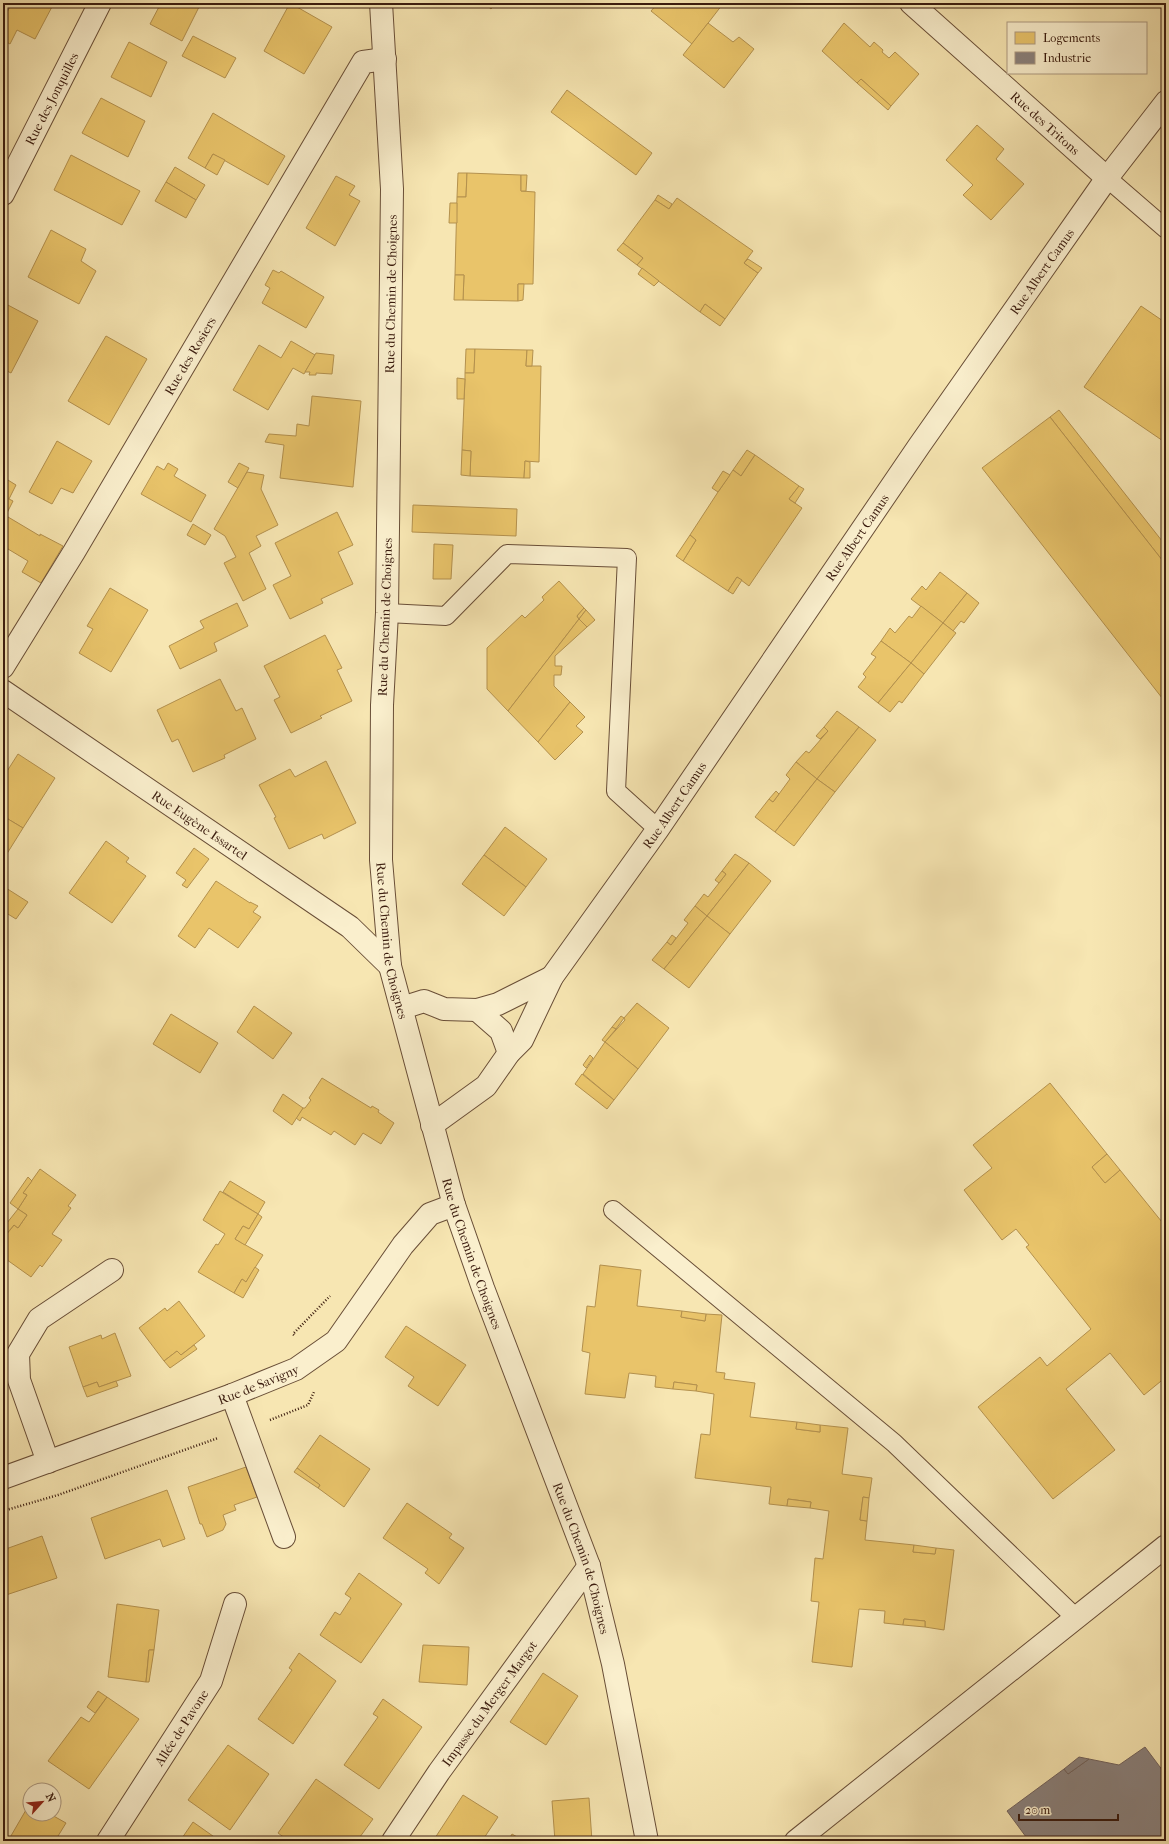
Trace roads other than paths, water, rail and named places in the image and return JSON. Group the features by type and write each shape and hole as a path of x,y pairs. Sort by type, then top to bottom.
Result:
{"street":[{"name":"Rue des Jonquilles","path":"3,194 100,3"},
{"name":"Rue du Chemin de Choignes","path":"382,3 392,189 387,614 382,705 381,860 390,966 454,1205 486,1295 589,1566 613,1664 647,1841"},
{"name":"Rue des Tritons","path":"911,3 1107,178"},
{"name":"Rue des Rosiers","path":"3,667 74,552 363,62 385,59"},
{"name":"Rue Albert Camus","path":"432,1124 486,1086 509,1053 522,1040 552,977 658,829 919,446 1107,178 1166,102"},
{"name":"Rue Eugène Issartel","path":"3,691 350,927 390,966"},
{"path":"402,1008 424,1001 444,1009 477,1010 498,1004 552,977"},
{"path":"477,1010 501,1031 509,1053"},
{"name":"Rue de Savigny","path":"3,1478 232,1395 296,1369 336,1341 403,1245 430,1214 454,1205"},
{"path":"48,1462 19,1380 18,1354 39,1319 112,1270"},
{"path":"232,1395 246,1429 284,1537"},
{"path":"796,1841 1075,1617 1166,1546"},
{"name":"Impasse du Merger Margot","path":"392,1841 439,1772 589,1566"},
{"name":"Allée de Pavone","path":"108,1841 211,1681 235,1604"}],"lane":[{"path":"1107,178 1166,229"},
{"path":"387,614 446,616 507,554 626,558 616,791 658,829"},
{"path":"613,1210 894,1443 1075,1617"}]}
